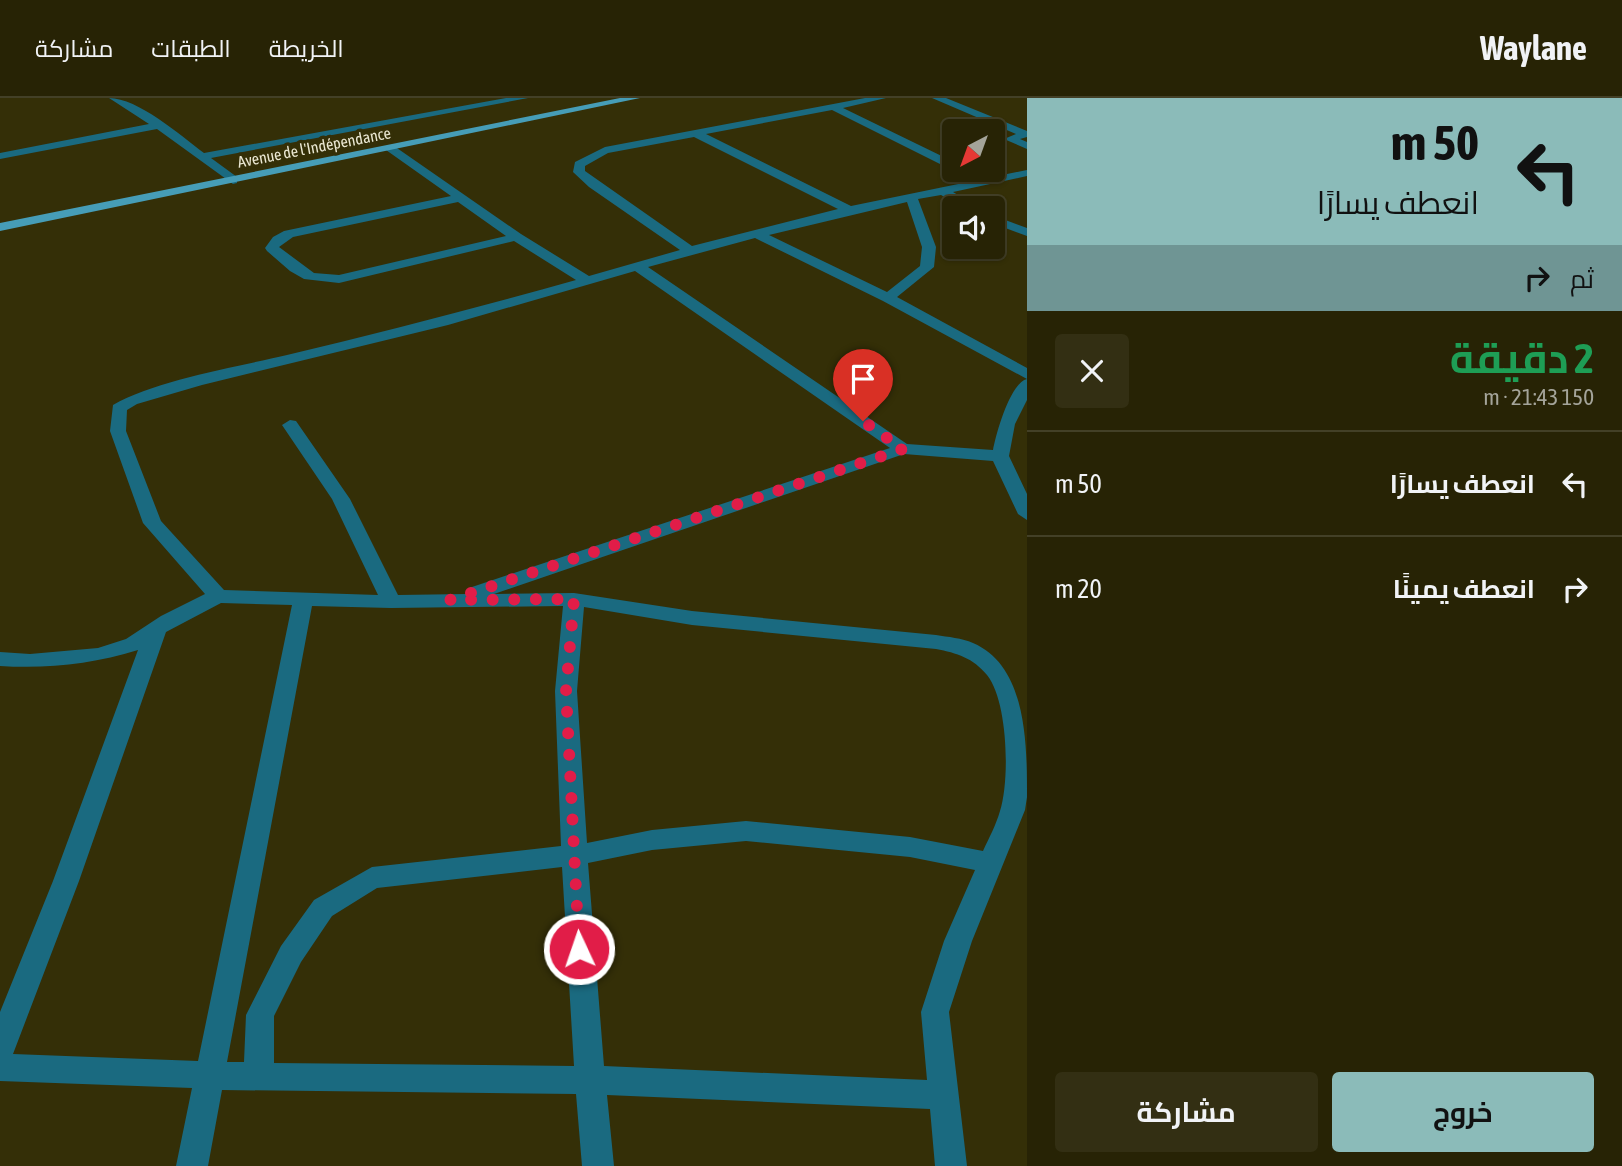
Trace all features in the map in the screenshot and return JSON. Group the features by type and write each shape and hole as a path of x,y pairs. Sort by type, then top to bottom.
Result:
{"main road":[{"name":"Avenue de l'Indépendance","path":"0,227 635,98"}],"street":[{"path":"114,98 204,156 233,180"},
{"path":"204,156 523,98"},
{"path":"813,98 942,161"},
{"path":"690,251 593,184 579,172 579,164 605,150 881,98"},
{"path":"937,98 1026,134 1009,139 1027,146"},
{"path":"0,156 159,125"},
{"path":"697,134 849,210"},
{"path":"390,148 516,237 586,280"},
{"path":"1005,178 1027,173"},
{"path":"218,596 152,523 118,431 119,408 131,401 197,381 443,322 690,251 849,210 912,199 983,182"},
{"path":"943,191 952,196"},
{"path":"460,198 289,234 278,240 272,248 303,276 319,281 339,279 516,237"},
{"path":"888,298 927,267 929,247 912,199"},
{"path":"1005,224 1027,232"},
{"path":"757,234 888,298 1027,374"},
{"path":"638,267 903,449"},
{"path":"1027,384 1007,424 1000,456 1027,514"},
{"path":"290,425 341,499 391,602"},
{"path":"450,600 903,449 1000,456"},
{"path":"0,659 30,660 99,654 134,644 218,596 391,602 574,599 692,618 936,642 967,648 999,674 1013,712 1018,773 1013,810 958,941 935,1012 951,1166"},
{"path":"192,1166 303,599"},
{"path":"574,599 566,691 582,996 598,1166"},
{"path":"0,1049 66,881 156,630"},
{"path":"259,1077 260,1015 291,954 323,908 372,878 575,855 652,840 746,831 910,847 992,863"},
{"path":"0,1067 259,1077 591,1080 944,1096"}],"route":[{"path":"579,949 566,691 574,599 450,600 497,587 728,506 903,449 863,421"}]}
